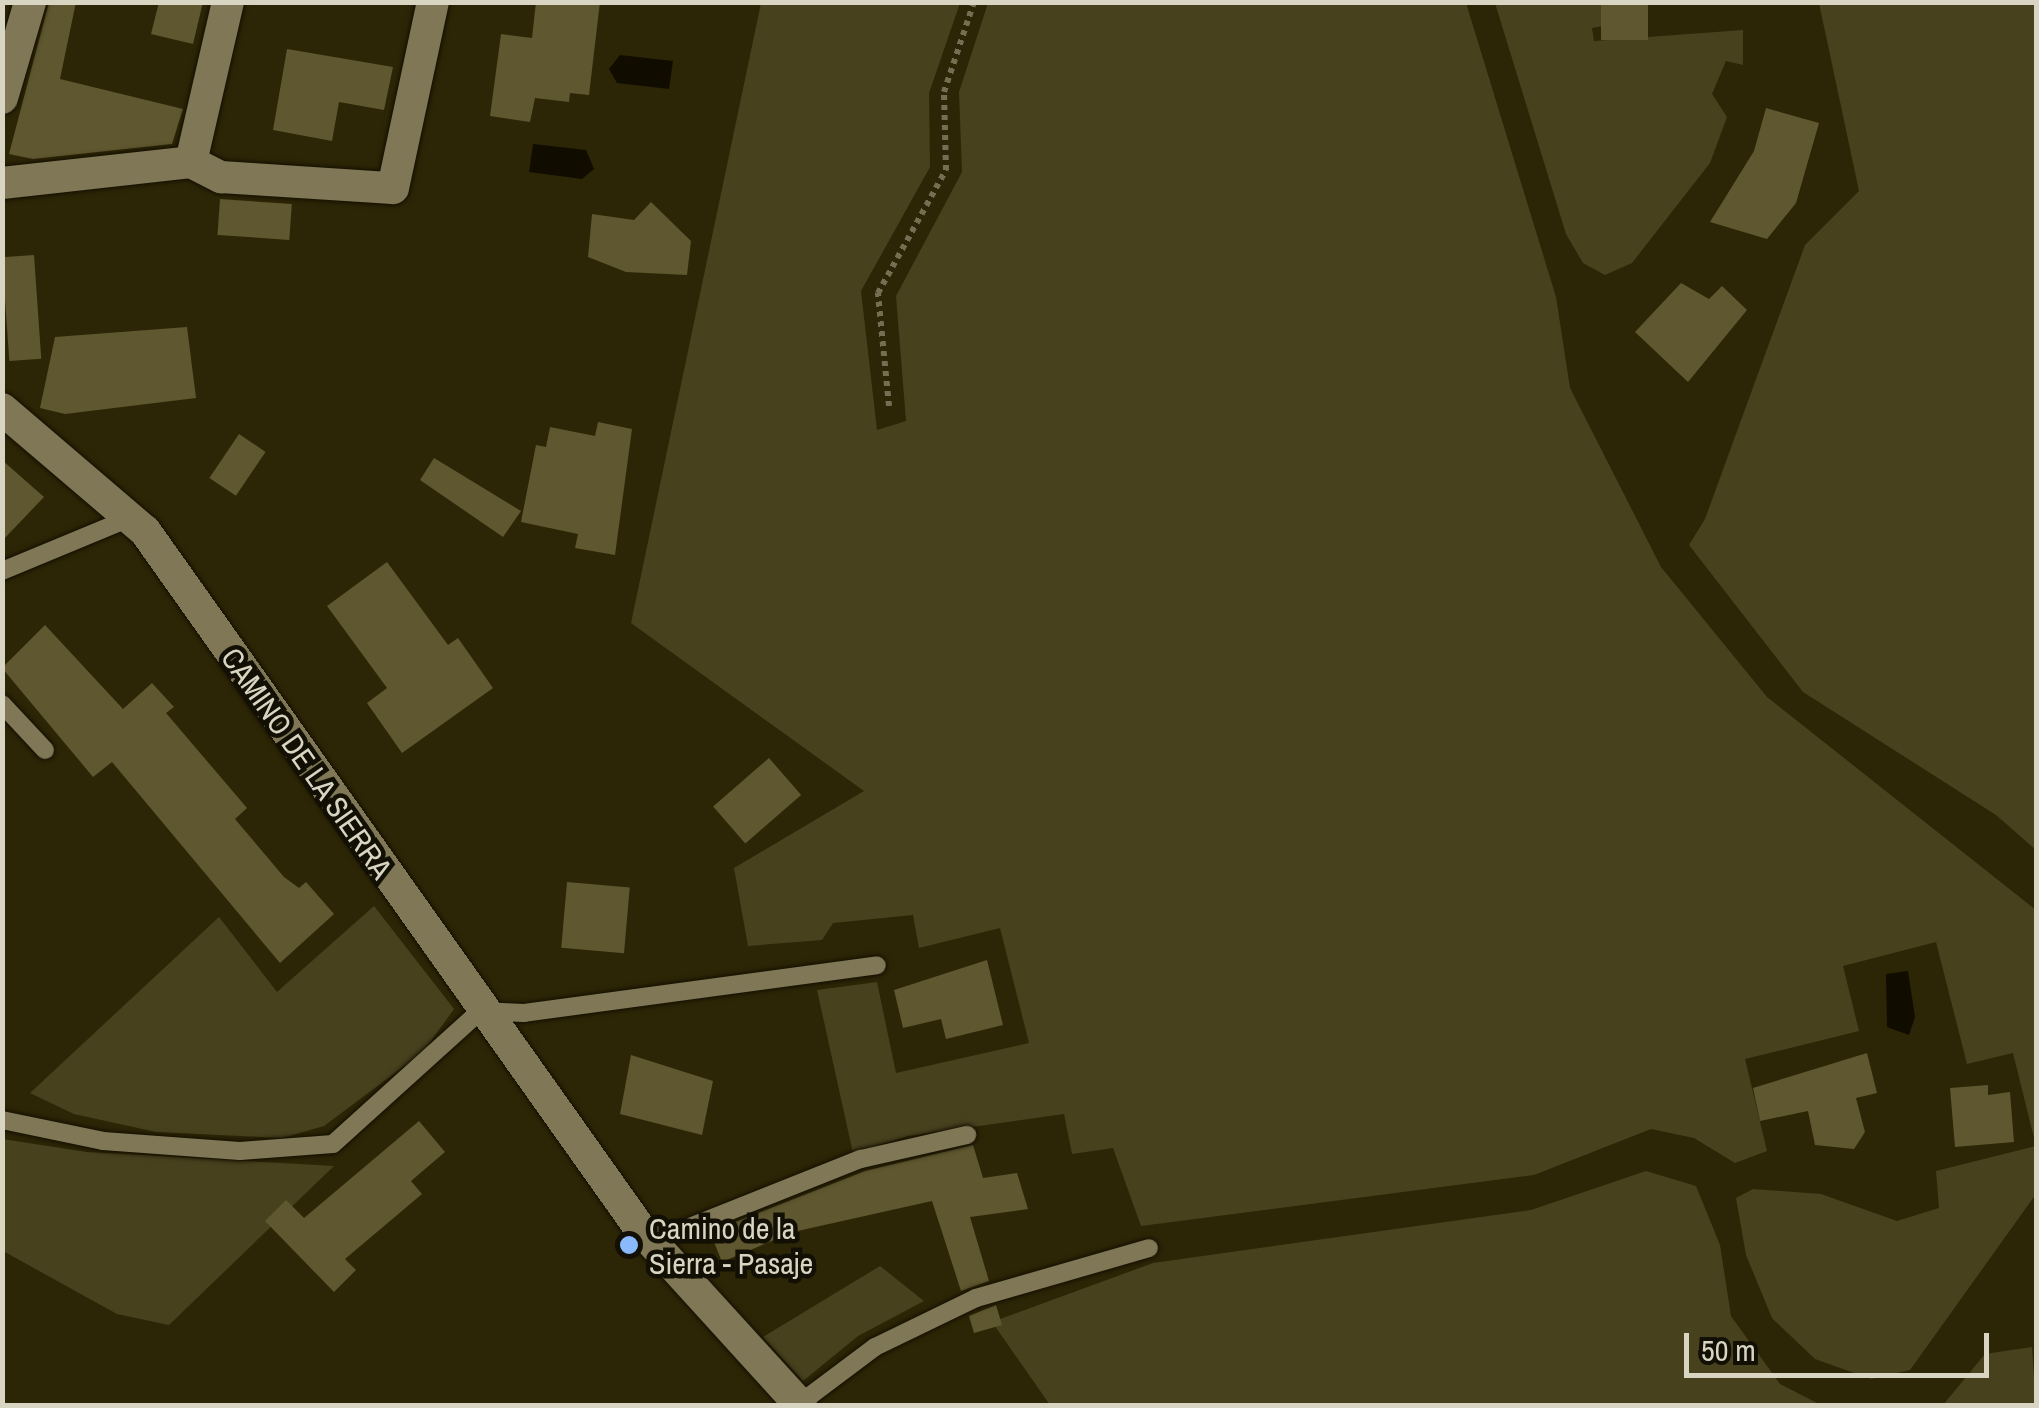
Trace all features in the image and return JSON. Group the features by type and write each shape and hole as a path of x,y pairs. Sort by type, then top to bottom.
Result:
{"street":[{"path":"2,98 30,2"},
{"path":"191,162 228,2"},
{"path":"2,183 191,162 220,176 393,188 433,2"},
{"name":"CAMINO DE LA SIERRA","path":"2,409 130,518 480,1011 652,1242 800,1404"}],"lane":[{"path":"2,571 130,518"},
{"path":"2,704 44,750"},
{"path":"2,1120 103,1141 240,1151 333,1144 480,1011 524,1013 877,965"},
{"path":"652,1242 860,1158 967,1136"},
{"name":"CAMINO DE LA SIERRA","path":"800,1404 875,1347 976,1298 1148,1248"}],"path":[{"path":"889,406 878,294 946,170 944,92 974,2"}],"shaded area":[{"path":"761,3 960,3 929,93 930,167 861,291 877,430 906,421 896,296 962,172 959,92 988,3 1466,3 1556,297 1570,388 1661,567 1767,697 2036,910 2036,1146 2013,1053 1967,1064 1936,942 1843,966 1859,1031 1745,1059 1767,1151 1735,1163 1694,1138 1651,1129 1534,1175 1141,1226 1113,1148 1072,1154 1064,1114 908,1136 853,1153 817,990 877,982 896,1073 1029,1043 1000,928 919,948 913,915 833,923 822,940 748,946 734,868 864,791 631,623"},
{"path":"1495,3 1601,3 1603,26 1592,28 1594,41 1743,30 1743,65 1726,61 1712,94 1727,117 1710,163 1632,263 1605,275 1583,263 1566,234"},
{"path":"1819,3 2036,3 2036,850 1996,815 1803,692 1689,545 1705,519 1805,245 1859,191"},
{"path":"620,55 673,61 669,89 617,83 609,69"},
{"path":"533,144 586,150 594,169 582,179 529,172"},
{"path":"374,906 454,1009 423,1052 324,1126 282,1138 156,1132 74,1114 30,1093 219,917 277,992"},
{"path":"1908,971 1915,1017 1909,1035 1887,1027 1886,974"},
{"path":"2,1139 87,1152 334,1166 169,1325 117,1314 3,1251"},
{"path":"2036,1146 2036,1194 1910,1370 1871,1379 1815,1359 1772,1318 1746,1255 1736,1198 1753,1189 1821,1194 1897,1221 1939,1208 1936,1171"},
{"path":"1646,1171 1696,1186 1720,1245 1731,1316 1780,1384 1821,1405 1050,1405 992,1322 1153,1263 1531,1210"},
{"path":"880,1266 924,1301 858,1336 803,1381 763,1337"},
{"path":"2032,1347 2036,1405 1943,1405 1985,1354"}],"building":[{"path":"49,2 76,2 60,79 183,109 172,144 33,159 9,154"},
{"path":"159,2 203,2 193,44 151,34"},
{"path":"536,2 600,2 589,95 570,93 569,102 535,98 530,122 490,116 501,34 532,38"},
{"path":"1601,2 1648,2 1648,40 1601,40"},
{"path":"287,49 393,67 384,110 339,102 332,141 273,130"},
{"path":"1766,108 1819,123 1796,203 1767,239 1710,222 1754,151"},
{"path":"220,199 292,204 289,240 217,235"},
{"path":"651,202 691,241 687,275 626,272 588,257 592,214 634,220"},
{"path":"34,255 41,359 9,361 2,257"},
{"path":"1681,283 1709,299 1722,286 1747,310 1688,382 1635,332"},
{"path":"187,327 196,398 65,414 40,408 55,337"},
{"path":"598,422 632,429 615,555 575,548 578,534 521,522 536,445 546,447 550,427 595,436"},
{"path":"239,434 266,452 236,496 209,478"},
{"path":"434,458 521,511 503,537 420,480"},
{"path":"2,460 44,497 2,541"},
{"path":"387,562 448,645 458,638 493,688 402,753 367,703 387,688 327,606"},
{"path":"45,625 123,709 152,683 174,707 166,713 247,808 235,819 284,877 299,888 306,882 334,914 280,963 112,762 93,777 2,668"},
{"path":"769,758 801,795 745,844 713,807"},
{"path":"567,882 630,887 624,953 561,948"},
{"path":"987,960 1003,1025 946,1039 941,1019 903,1028 894,990"},
{"path":"1867,1053 1877,1093 1856,1098 1865,1132 1854,1149 1815,1145 1808,1111 1760,1121 1753,1088"},
{"path":"631,1055 713,1081 702,1135 620,1114"},
{"path":"1988,1085 1988,1095 2010,1092 2014,1142 1955,1147 1950,1088"},
{"path":"419,1121 445,1152 411,1181 422,1194 345,1259 356,1270 334,1292 265,1221 286,1200 304,1218"},
{"path":"973,1145 983,1178 1017,1173 1028,1209 970,1217 989,1281 961,1291 932,1201 793,1232 722,1262 710,1232 865,1171"},
{"path":"996,1305 1002,1325 974,1333 969,1316"}],"place":[{"name":"Camino de la Sierra - Pasaje","path":"629,1245"}]}
